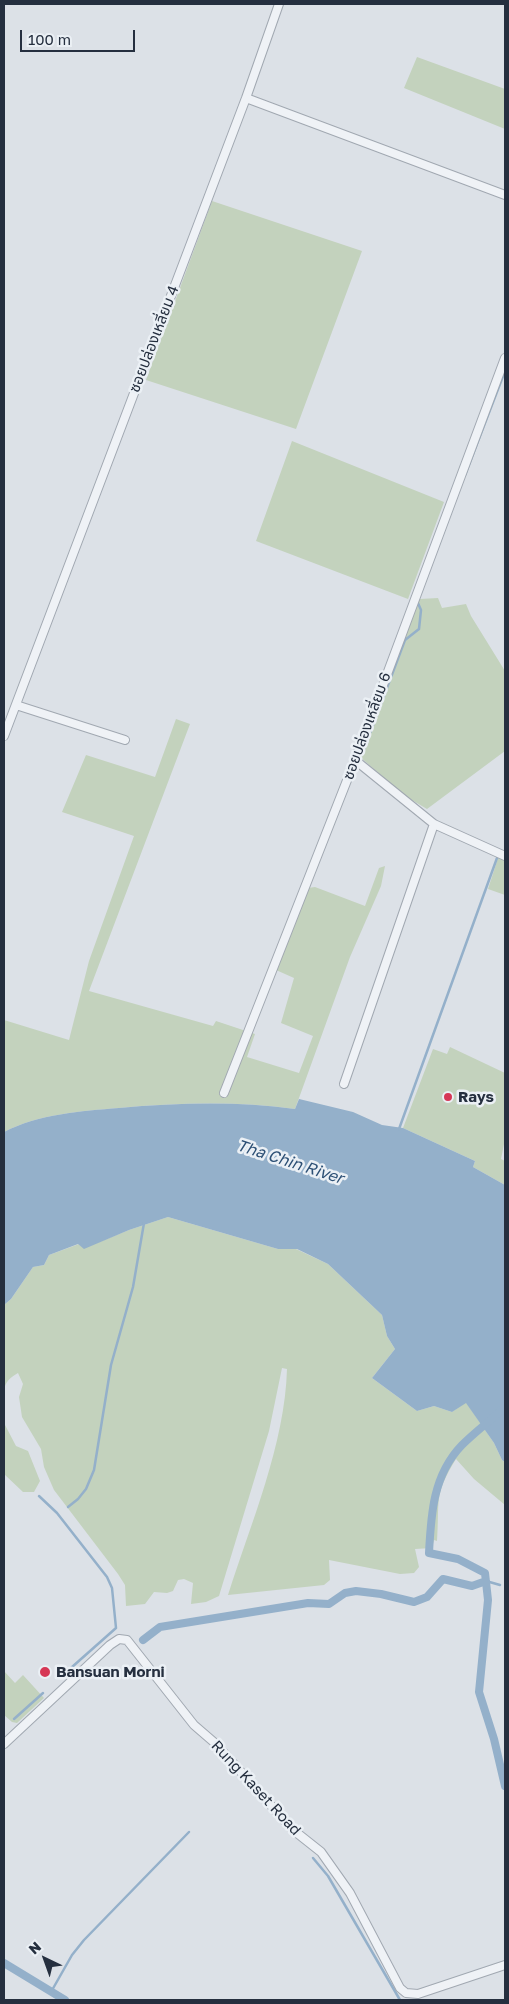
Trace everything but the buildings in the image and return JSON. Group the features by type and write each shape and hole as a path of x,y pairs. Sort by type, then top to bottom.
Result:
{"street":[{"name":"ซอยปล่องเหลี่ยม 4","path":"4,736 246,98 279,4"},
{"path":"246,98 505,195"},
{"name":"ซอยปล่องเหลี่ยม 6","path":"224,1093 355,760 505,358"},
{"path":"16,705 125,740"},
{"path":"355,760 434,824 505,856"},
{"path":"344,1084 434,824"},
{"name":"Rung Kaset Road","path":"4,1744 110,1645 118,1639 126,1640 194,1725 216,1744 292,1829 322,1852 350,1893 400,1988 406,1992 418,1994 505,1965"}],"green space":[{"path":"417,57 505,89 505,129 404,88"},
{"path":"212,201 362,251 296,429 146,380"},
{"path":"292,441 444,502 408,599 256,541"},
{"path":"438,598 442,608 466,604 471,616 505,671 505,751 427,809 405,796 360,757 413,610 420,599"},
{"path":"176,719 190,724 89,991 213,1026 216,1021 255,1034 247,1057 299,1073 313,1036 281,1023 294,978 276,970 308,888 315,887 365,906 379,868 385,866 381,886 350,957 295,1109 273,1106 207,1104 119,1108 46,1117 4,1132 4,1020 69,1040 89,961 134,836 62,812 86,755 155,777"},
{"path":"499,855 505,858 505,895 488,889"},
{"path":"450,1047 505,1073 505,1139 501,1159 505,1161 505,1185 473,1167 475,1161 403,1128 433,1049 447,1054"},
{"path":"168,1217 278,1249 296,1249 328,1264 382,1315 387,1336 395,1349 372,1378 417,1411 434,1406 452,1412 466,1402 505,1462 505,1505 474,1479 456,1459 444,1482 439,1499 437,1541 434,1540 432,1548 415,1549 419,1567 414,1573 400,1574 329,1560 330,1580 324,1585 228,1595 274,1454 285,1397 287,1369 282,1368 269,1431 219,1596 206,1602 191,1604 193,1583 184,1579 178,1580 173,1591 167,1593 154,1592 145,1604 126,1606 125,1585 54,1490 44,1467 41,1449 22,1417 19,1397 23,1384 18,1373 8,1380 4,1392 4,1305 11,1299 33,1267 44,1265 49,1255 79,1244 84,1248"},
{"path":"4,1423 16,1446 28,1451 40,1481 34,1492 23,1492 4,1474"},
{"path":"4,1671 15,1683 23,1675 44,1698 17,1723 12,1722 4,1715"}],"water":[{"name":"Tha Chin River","path":"299,1099 353,1112 382,1125 403,1128 475,1161 473,1167 505,1185 505,1462 466,1403 452,1412 434,1406 417,1411 372,1378 395,1349 387,1336 382,1315 328,1264 297,1249 278,1249 168,1217 129,1230 84,1249 78,1244 49,1255 44,1265 33,1267 11,1299 4,1305 4,1132 46,1117 90,1110 207,1104 273,1106 295,1109"}],"waterway":[{"path":"465,475 505,371"},
{"path":"362,754 405,640 419,629 421,610 417,601"},
{"path":"399,1129 497,858"},
{"path":"68,1507 86,1489 94,1470 111,1365 133,1287 144,1223"},
{"path":"505,1407 462,1445 445,1469 435,1496 429,1553 458,1559 485,1573 488,1600 479,1692 494,1739 505,1786"},
{"path":"39,1496 57,1513 107,1577 112,1588 116,1628 63,1675"},
{"path":"143,1640 160,1627 308,1603 329,1604 345,1593 356,1591 381,1594 414,1602 427,1597 443,1579 472,1586 486,1581"},
{"path":"486,1581 500,1585"},
{"path":"14,1719 43,1693"},
{"path":"51,1992 72,1955 84,1940 189,1832"},
{"path":"313,1858 328,1876 400,2000"},
{"path":"4,1963 65,2000"}],"place":[{"name":"Rays","path":"448,1097"},
{"name":"Bansuan Morni","path":"45,1672"}]}
